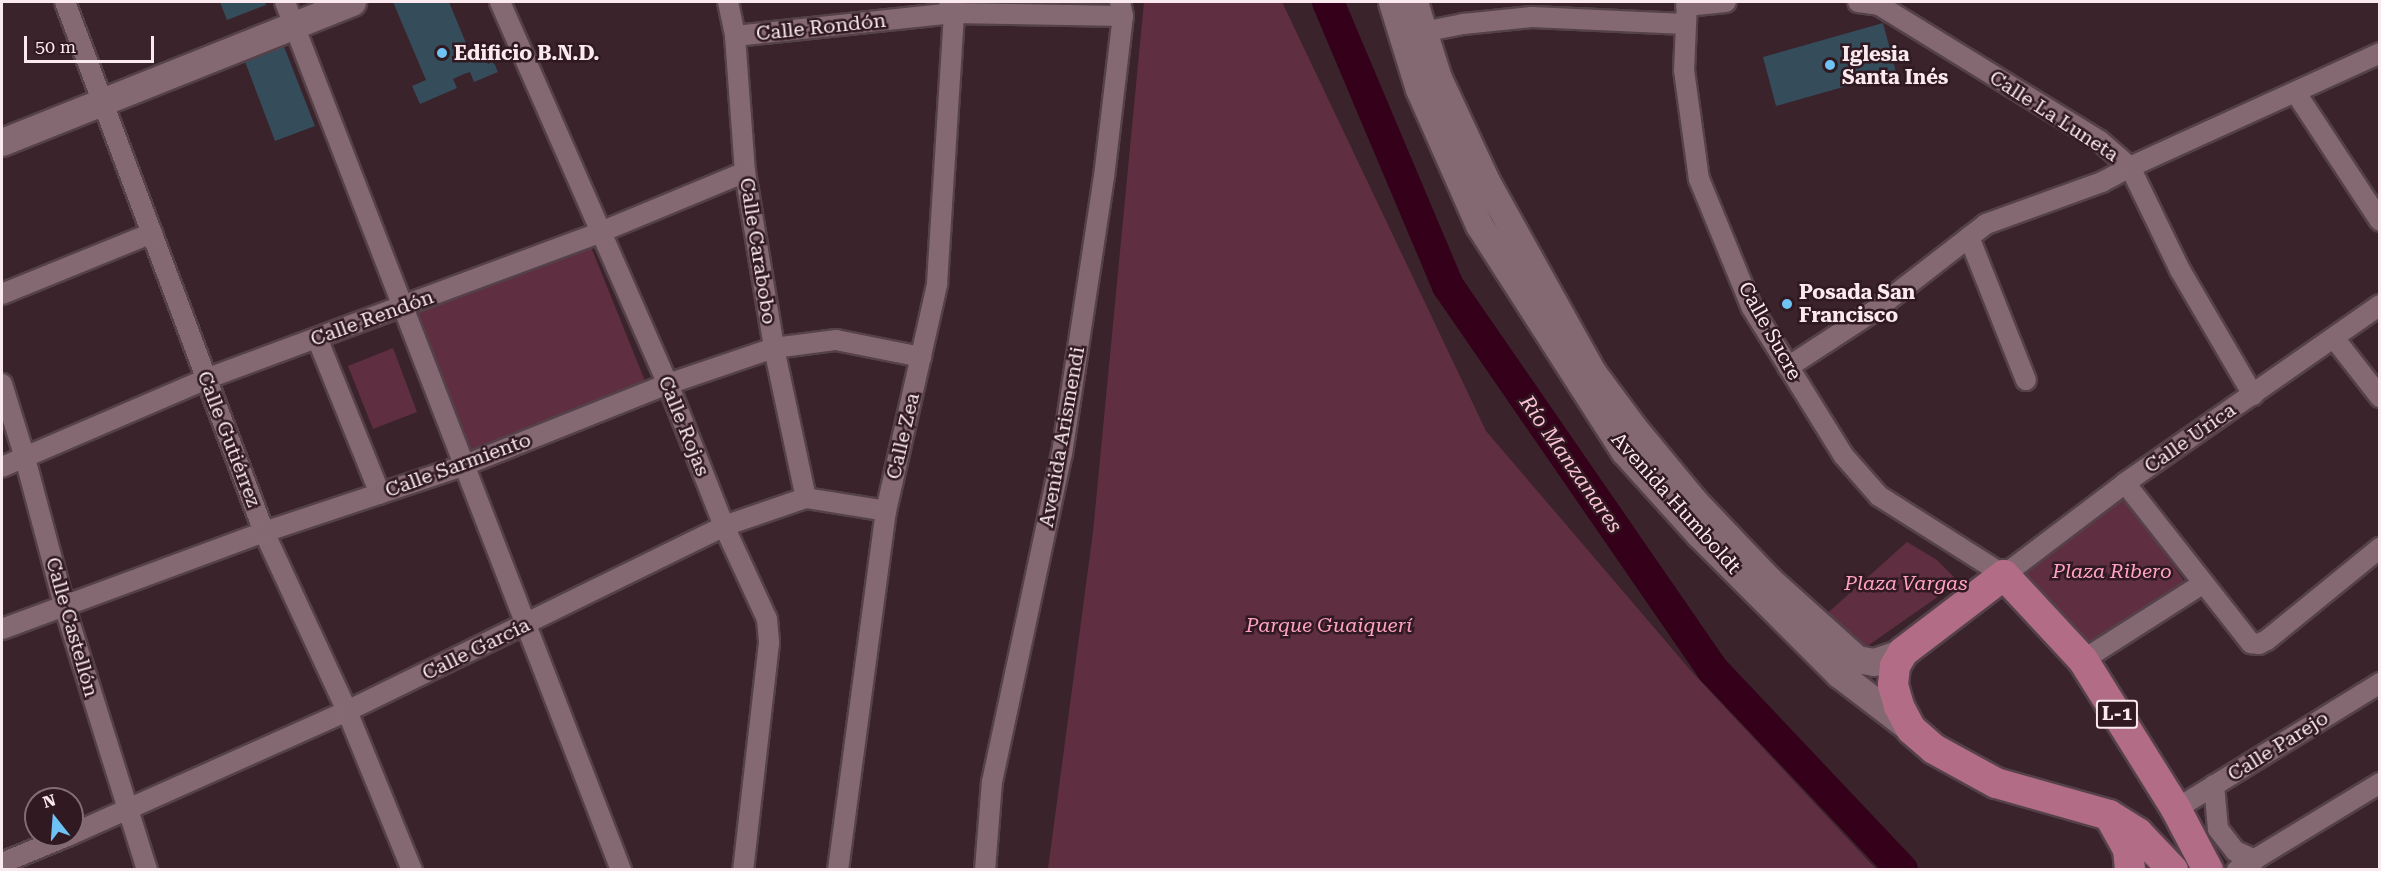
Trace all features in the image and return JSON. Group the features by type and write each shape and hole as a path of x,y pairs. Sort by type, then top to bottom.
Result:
{"main road":[{"path":"2,142 103,102 289,13 352,2"},
{"name":"Avenida Humboldt","path":"1392,2 1419,88 1479,225 1624,451 1700,535 1839,674 1934,748 1996,783 2109,815 2138,833 2173,870"},
{"name":"Avenida Humboldt","path":"1414,2 1438,78 1486,181 1593,373 1633,427 1695,501 1768,579 1857,659 1874,662 1903,652"},
{"path":"1911,729 1899,706 1893,685 1895,666 1903,652 2004,575"},
{"name":"L-1","path":"2004,575 2083,660 2176,809 2208,870"},
{"path":"2109,815 2128,850 2130,870"}],"street":[{"name":"Calle Gutiérrez","path":"65,2 264,532 347,711 412,870"},
{"name":"Calle Rojas","path":"500,2 668,384 724,526 767,620 769,643 743,870"},
{"name":"Calle Carabobo","path":"728,2 735,36 745,172 774,348 806,498"},
{"path":"1423,32 1463,24 1532,17 1686,10 1726,2"},
{"path":"1858,2 1879,3"},
{"name":"Calle La Luneta","path":"1879,3 2100,141 2130,167 2180,270 2253,395"},
{"name":"Calle Rondón","path":"735,36 951,7 1121,9"},
{"name":"Calle Zea","path":"838,870 886,511 937,284 951,7"},
{"name":"Avenida Arismendi","path":"985,870 992,782 1062,454 1104,177 1121,9"},
{"name":"Calle Sucre","path":"1686,10 1683,70 1699,179 1752,308 1843,455 1879,496 2004,575"},
{"path":"289,13 621,870"},
{"path":"1788,367 1874,311 1986,224 2103,182 2130,167 2296,93 2379,53"},
{"path":"2296,93 2379,221"},
{"name":"Calle Rendón","path":"2,467 206,379 601,232 745,172"},
{"path":"2,294 152,233"},
{"path":"1969,237 2026,380"},
{"name":"Calle Urica","path":"2004,575 2125,483 2379,305"},
{"path":"317,338 380,494"},
{"path":"2334,338 2379,397"},
{"name":"Calle Sarmiento","path":"2,629 264,532 465,465 668,384 774,348 836,340 921,357"},
{"name":"Calle Castellón","path":"2,384 25,458 64,605 147,870"},
{"path":"2125,483 2251,643 2259,644 2379,549"},
{"name":"Calle García","path":"84,829 347,711 724,526 806,498 886,511"},
{"path":"2083,660 2204,583"},
{"name":"Calle Parejo","path":"2176,809 2379,683"},
{"path":"2237,870 2379,783"},
{"path":"2214,785 2218,830 2235,851 2255,860"},
{"name":"Calle García","path":"2,863 41,847"}],"green space":[{"name":"Parque Guaiquerí","path":"1144,2 1282,2 1486,431 1692,672 1876,869 1048,869 1093,532"},
{"path":"591,247 645,381 471,450 415,314"},
{"path":"393,348 417,412 373,429 348,366"},
{"name":"Plaza Ribero","path":"2123,495 2187,585 2080,651 2016,582"},
{"name":"Plaza Vargas","path":"1907,542 1937,560 1959,582 1856,654 1822,618"}],"building":[{"path":"220,2 265,2 266,5 227,20"},
{"name":"Edificio B.N.D.","path":"393,2 449,2 473,60 484,55 488,64 492,62 498,72 474,82 470,72 464,74 453,79 457,88 420,104 412,86 426,80"},
{"name":"Iglesia Santa Inés","path":"1883,23 1896,72 1776,106 1763,57"},
{"path":"283,44 315,126 275,141 244,59"}],"waterway":[{"name":"Río Manzanares","path":"1328,2 1448,286 1713,670 1902,870"}],"place":[{"name":"Edificio B.N.D.","path":"442,53"},
{"name":"Iglesia Santa Inés","path":"1830,65"},
{"name":"Posada San Francisco","path":"1787,304"}]}
